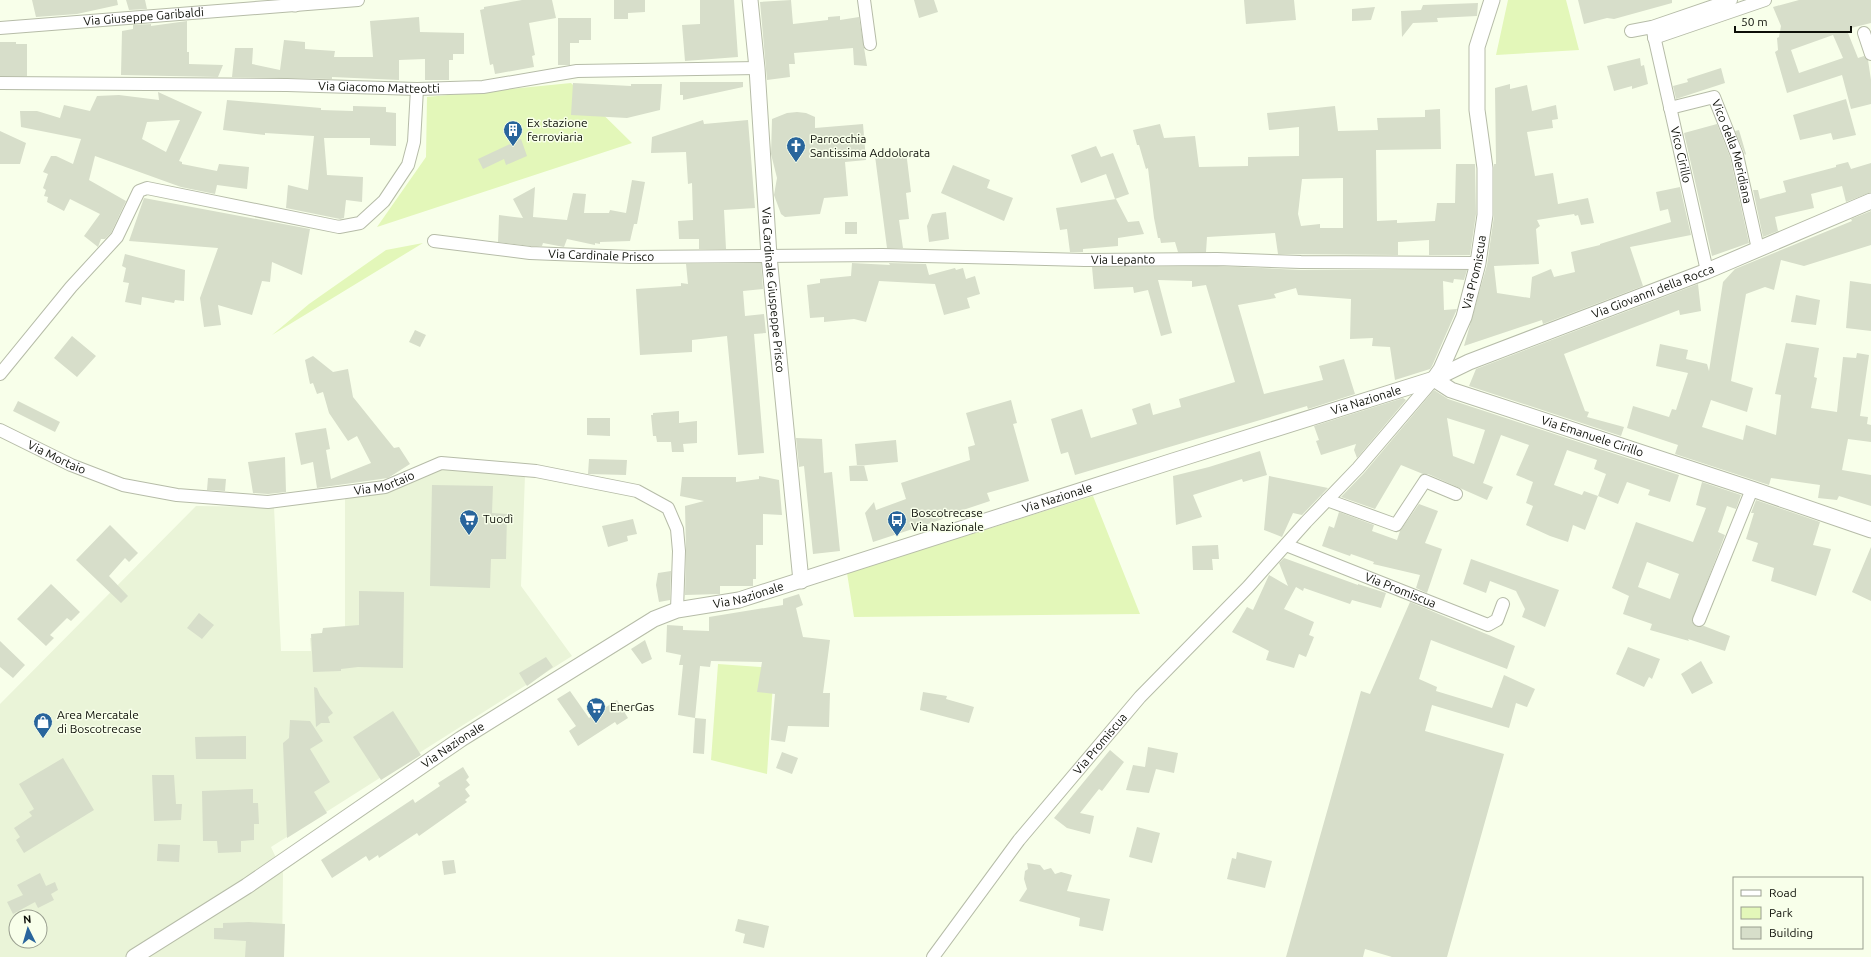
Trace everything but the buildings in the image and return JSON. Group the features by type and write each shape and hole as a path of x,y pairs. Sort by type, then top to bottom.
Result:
{"street":[{"name":"Via Giuseppe Garibaldi","path":"0,28 295,2 358,0"},
{"name":"Via Cardinale Giuspeppe Prisco","path":"750,0 757,68 769,256 801,581"},
{"path":"864,0 870,44"},
{"name":"Via Promiscua","path":"933,957 1019,840 1124,715 1248,587 1363,462 1434,380 1441,369 1464,318 1478,263 1485,215 1485,168 1477,110 1477,47 1492,0"},
{"path":"1653,32 1730,0"},
{"path":"1631,31 1653,32 1765,0"},
{"name":"Vico Cirillo","path":"1653,32 1707,271"},
{"path":"1864,33 1871,54"},
{"name":"Via Giacomo Matteotti","path":"0,83 287,85 417,89 483,87 577,71 757,68"},
{"path":"0,374 72,287 117,237 139,191 146,188 339,227 360,223 384,201 408,165 414,142 417,89"},
{"name":"Vico della Meridiana","path":"1670,108 1714,98 1737,155 1758,249"},
{"name":"Via Giovanni della Rocca","path":"1434,380 1469,362 1707,271 1871,201"},
{"name":"Via Cardinale Prisco","path":"434,241 530,253 631,257 769,256"},
{"name":"Via Lepanto","path":"769,256 882,255 1085,260 1217,259 1301,262 1478,263"},
{"name":"Via Nazionale","path":"134,957 247,886 462,739 654,619 677,610 739,600 1165,463 1434,380"},
{"name":"Via Emanuele Cirillo","path":"1434,380 1451,390 1752,489 1871,530"},
{"name":"Via Mortaio","path":"0,430 71,464 123,485 177,496 268,502 385,487 441,463 536,471 637,491 668,508 678,529 679,551 677,610"},
{"path":"1327,500 1396,525 1425,481 1456,494"},
{"path":"1699,620 1752,489"},
{"name":"Via Promiscua","path":"1286,545 1488,625 1497,620 1503,604"}],"shaded area":[{"path":"442,467 525,475 521,586 572,656 271,847 283,873 282,957 0,957 0,704 196,506 274,507 281,651 311,651 310,638 345,638 345,499 380,494"}],"green space":[{"path":"1508,0 1566,0 1579,50 1496,55"},
{"path":"571,83 632,143 377,227 426,157 427,97"},
{"path":"423,243 272,335 309,304 386,250"},
{"path":"1093,496 1140,614 854,617 847,573"},
{"path":"718,664 774,668 767,774 711,760"}],"place":[{"name":"Ex stazione ferroviaria","path":"513,147"},
{"name":"Parrocchia Santissima Addolorata","path":"796,163"},
{"name":"Tuodì","path":"469,536"},
{"name":"Boscotrecase Via Nazionale","path":"897,537"},
{"name":"EnerGas","path":"596,724"},
{"name":"Area Mercatale di Boscotrecase","path":"43,739"}]}
